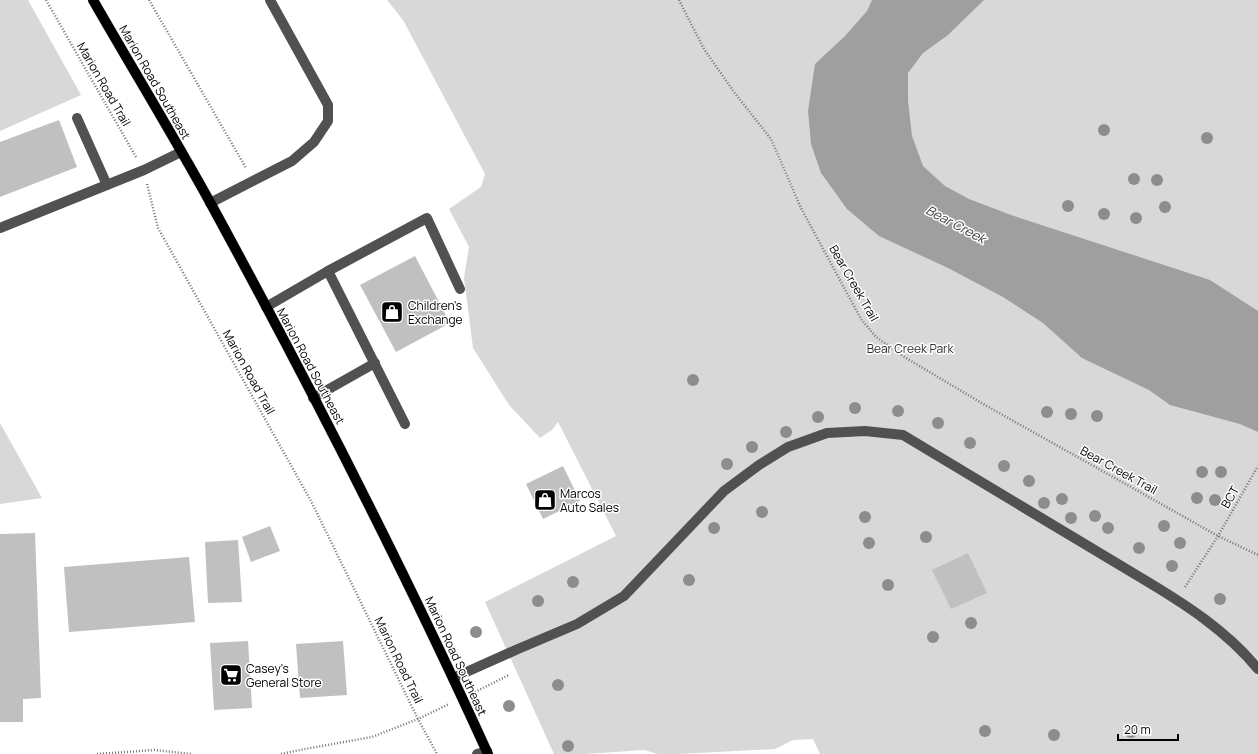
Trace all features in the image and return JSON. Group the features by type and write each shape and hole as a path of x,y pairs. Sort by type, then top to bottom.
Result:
{"main road":[{"name":"Marion Road Southeast","path":"93,0 210,203 356,478 452,678 484,753"}],"street":[{"path":"210,203 292,161 314,142 328,121 328,105 270,0"},
{"path":"77,118 107,185"},
{"path":"0,228 144,170 181,152"},
{"path":"266,308 328,271 427,218 460,289"},
{"path":"328,271 405,424"},
{"path":"313,398 375,363"},
{"path":"452,678 577,624 624,596 724,492 759,465 788,447 827,433 865,431 903,435 1177,600 1219,631 1246,654 1258,668"}],"path":[{"name":"Marion Road Trail","path":"46,0 144,170 158,228 311,501 436,754"},
{"path":"149,0 253,181"},
{"name":"Bear Creek Trail","path":"679,0 704,49 734,92 772,139 801,208 861,319 876,338 906,358 986,405 1218,536 1258,555"},
{"name":"BCT","path":"1177,600 1218,536 1258,466"},
{"path":"281,754 305,748 372,737 418,719"},
{"path":"98,754 154,750 191,754"}],"green space":[{"path":"0,0 28,0 81,95 0,131"},
{"name":"Bear Creek Park","path":"387,0 1258,0 1258,754 820,754 813,739 793,740 775,749 679,754 658,754 644,750 585,754 554,754 485,602 616,536 558,422 552,430 540,438 509,405 473,348 464,278 469,247 449,209 481,187 485,174 403,20"},
{"path":"0,423 42,498 0,504"}],"water":[{"name":"Bear Creek","path":"872,0 984,0 948,35 923,53 908,73 908,101 912,136 923,166 945,186 969,199 1011,215 1210,280 1258,311 1258,432 1240,424 1170,405 1149,390 1082,358 1043,323 1003,297 948,268 879,236 847,209 821,173 811,144 808,111 815,64 845,36 867,11"}],"building":[{"path":"59,120 77,167 0,197 0,142"},
{"path":"415,256 450,323 396,352 360,285"},
{"path":"563,466 580,501 543,519 526,484"},
{"path":"270,526 280,551 251,562 242,537"},
{"path":"35,533 41,698 23,699 23,722 0,722 0,534"},
{"path":"238,540 242,602 208,603 205,542"},
{"path":"968,553 987,593 951,609 932,570"},
{"path":"189,557 195,622 69,632 64,567"},
{"name":"Casey's General Store","path":"248,641 252,708 214,710 210,643"},
{"path":"343,641 347,695 300,698 296,644"}],"place":[{"name":"Children's Exchange","path":"392,312"},
{"name":"Marcos Auto Sales","path":"545,500"},
{"name":"Casey's General Store","path":"231,675"}]}
